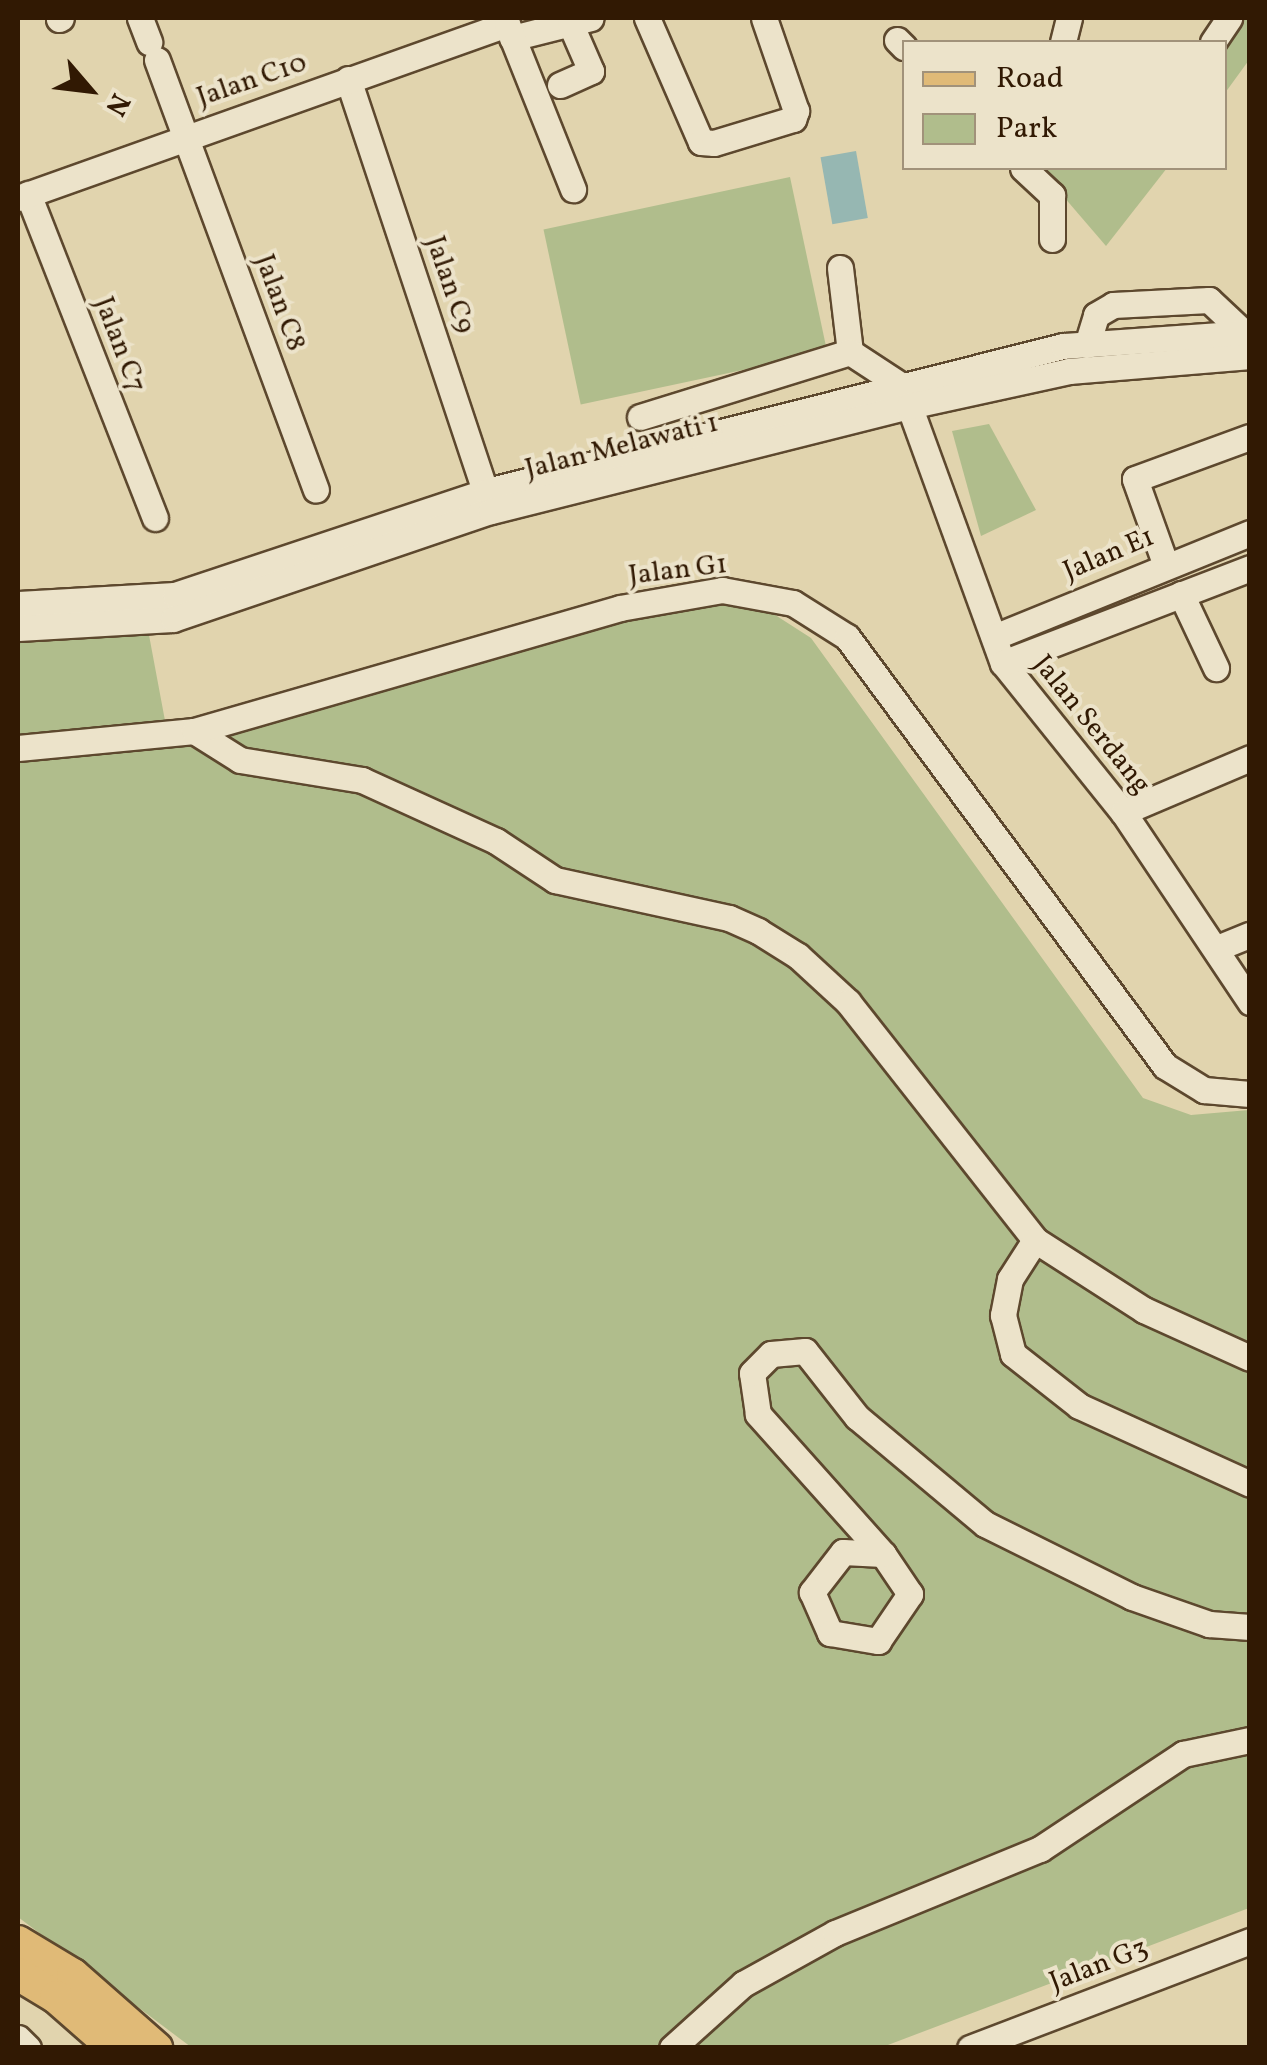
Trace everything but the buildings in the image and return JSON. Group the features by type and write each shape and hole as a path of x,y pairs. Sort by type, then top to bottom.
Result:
{"main road":[{"path":"18,1942 72,1975 156,2048"},
{"path":"18,1974 56,1997 114,2048"}],"street":[{"name":"Jalan C8","path":"140,18 316,490"},
{"path":"648,18 701,142 714,144 793,119 764,18"},
{"path":"1214,40 1229,18"},
{"path":"560,85 591,71 581,20"},
{"name":"Jalan C10","path":"23,196 348,79 510,31 581,20"},
{"path":"510,31 573,189"},
{"name":"Jalan C9","path":"348,79 489,501"},
{"path":"1026,170 1052,195 1052,238"},
{"name":"Jalan C7","path":"23,196 155,518"},
{"path":"840,268 850,352 906,396 1248,341"},
{"path":"1087,344 1096,315 1113,305 1209,300 1248,341"},
{"path":"18,604 175,595 489,501 906,396 1087,344 1248,341"},
{"path":"640,417 850,352"},
{"name":"Jalan Serdang","path":"906,396 1003,663 1123,812 1218,948 1250,1002"},
{"path":"1165,563 1135,479 1250,438"},
{"path":"18,628 173,619 489,501"},
{"name":"Jalan E1","path":"994,637 1165,563 1250,533"},
{"path":"1003,663 1250,568"},
{"name":"Jalan G1","path":"18,748 194,731 620,608 722,590 793,603 846,637 1164,1066 1204,1090 1250,1094"},
{"path":"1181,594 1216,668"},
{"path":"194,731 240,760 362,780 496,841 578,888 730,918 758,930 798,956 848,1002 1035,1240 1144,1310 1250,1358"},
{"path":"1123,812 1250,758"},
{"path":"1218,948 1250,935"},
{"path":"1035,1240 1010,1280 1003,1316 1013,1354 1079,1406 1250,1484"},
{"path":"883,1554 758,1414 752,1373 771,1354 805,1351 858,1417 985,1524 1132,1597 1209,1624 1250,1627"},
{"path":"672,2048 743,1984 835,1932 1040,1849 1183,1754 1250,1740"},
{"name":"Jalan G3","path":"970,2048 1250,1940"},
{"path":"18,2038 28,2048"}],"green space":[{"path":"1218,18 1249,18 1249,60 1227,90 1227,40 1201,40"},
{"path":"1041,170 1165,170 1106,246"},
{"path":"790,177 827,352 581,404 544,229"},
{"path":"989,424 1036,510 981,536 952,431"},
{"path":"699,602 758,604 811,638 1143,1098 1191,1115 1249,1110 1249,1908 880,2048 191,2047 18,1917 18,639 146,619 166,726"}],"water":[{"path":"856,151 868,218 832,224 821,157"}]}
